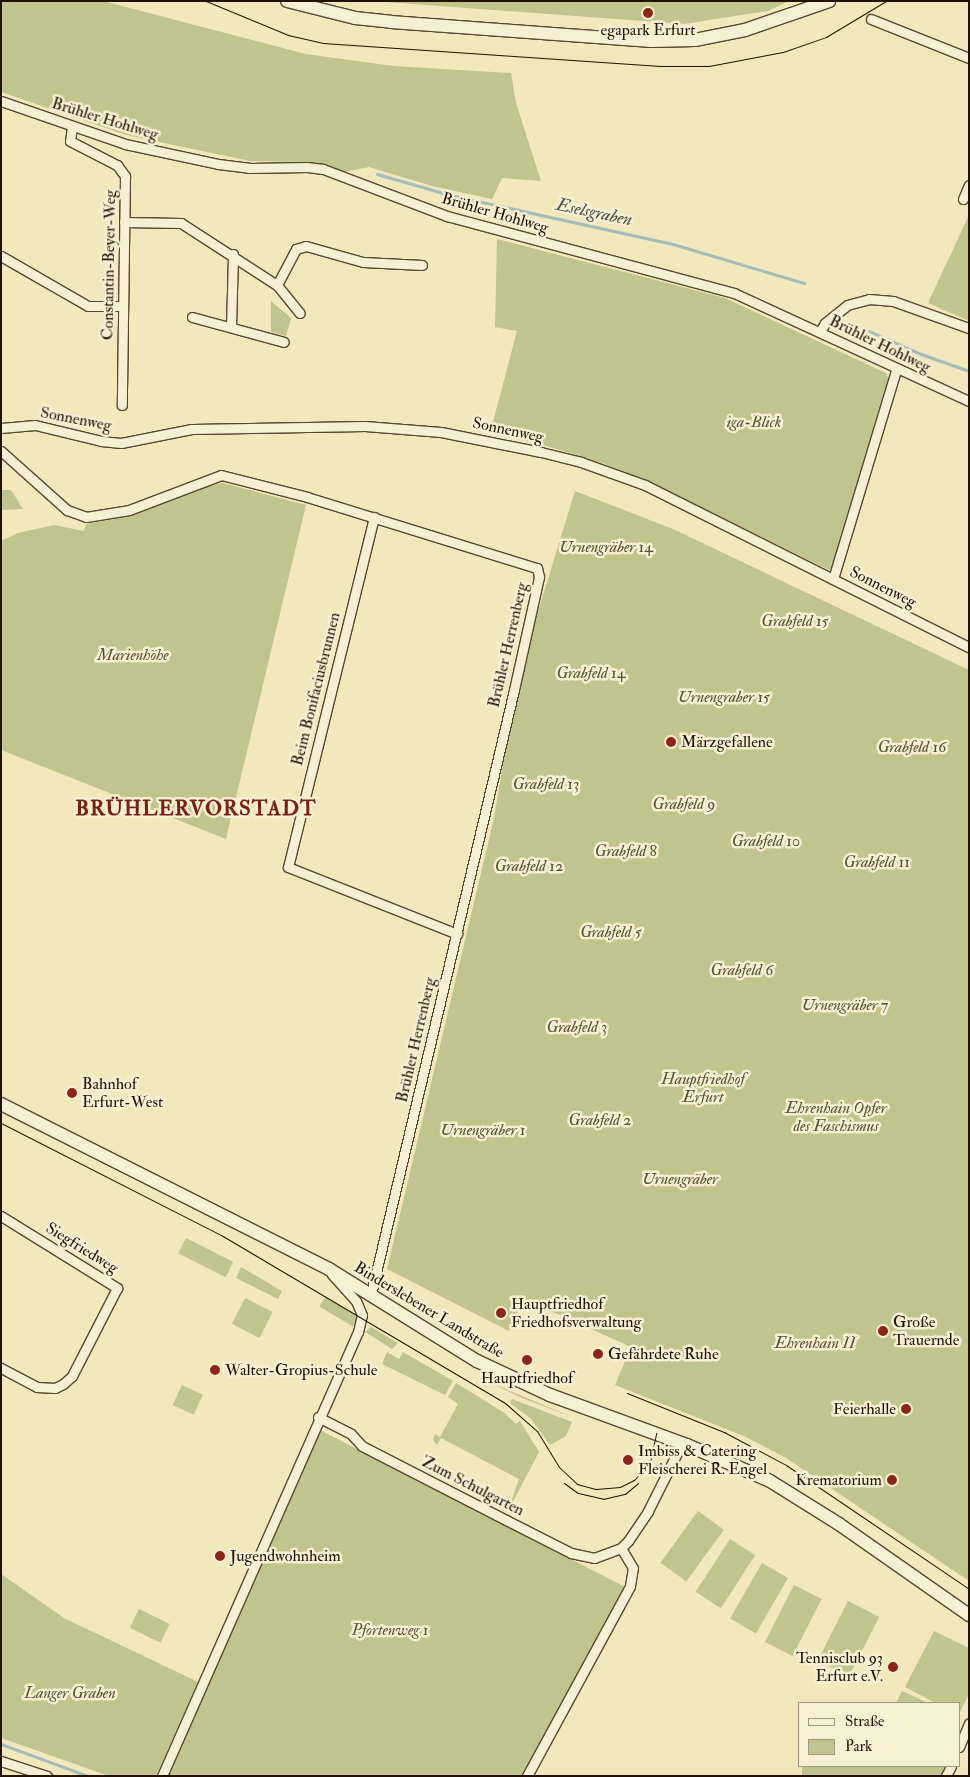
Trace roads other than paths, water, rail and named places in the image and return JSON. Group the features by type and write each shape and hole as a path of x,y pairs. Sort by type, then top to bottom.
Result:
{"main road":[{"path":"287,1 355,18 390,22 651,41 695,40 745,30 829,1"},
{"name":"Binderslebener Landstraße","path":"1,1104 329,1269 486,1365 550,1395 682,1443 770,1481 802,1500 969,1616"}],"street":[{"path":"872,19 969,58"},
{"name":"Brühler Hohlweg","path":"1,101 125,144 218,164 250,168 306,166 323,169 447,216 734,293 820,332 896,370 969,401"},
{"name":"Constantin-Beyer-Weg","path":"72,127 70,141 122,170 126,176 122,306 122,405"},
{"path":"963,199 969,186"},
{"path":"124,222 181,223 233,254 276,285 300,313"},
{"path":"276,285 296,249 306,246 363,262 422,265"},
{"path":"231,327 233,254"},
{"path":"1,256 88,306 122,306"},
{"path":"820,332 825,323 847,304 869,300 894,301 969,328"},
{"path":"192,317 284,342"},
{"path":"833,579 896,370"},
{"name":"Sonnenweg","path":"1,428 35,425 101,441 121,442 192,430 365,426 441,432 581,462 645,485 969,647"},
{"name":"Brühler Herrenberg","path":"1,450 67,510 86,517 129,510 221,476 374,517 529,564 536,568 539,577 371,1294"},
{"name":"Beim Bonifaciusbrunnen","path":"374,517 288,868 456,934"},
{"name":"Siegfriedweg","path":"1,1216 117,1288 69,1380 54,1388 36,1387 1,1368"},
{"path":"162,1776 318,1417 358,1332 361,1317 356,1301 344,1290 329,1269"},
{"name":"Zum Schulgarten","path":"318,1417 351,1434 362,1446 571,1553 594,1558 621,1548"},
{"path":"527,1776 630,1586 633,1568 621,1548 648,1511 682,1443"},
{"path":"960,1745 969,1723"},
{"path":"1,1760 47,1776"}],"waterway":[{"name":"Eselsgraben","path":"377,174 450,195 673,244 804,283"},
{"name":"Eselsgraben","path":"869,331 921,354 969,371"},
{"path":"1,1744 88,1776"}],"tram line":[{"path":"206,1 288,35 323,43 660,66 709,66 783,52 826,37 886,1"},
{"path":"1,1123 221,1235 505,1403 537,1431 559,1467 577,1484 596,1489 620,1487 634,1480 651,1461"},
{"path":"627,1393 724,1432 786,1465 969,1589"},
{"path":"649,1467 656,1433"},
{"path":"564,1483 578,1493 603,1499 625,1494 638,1483"}],"place":[{"name":"egapark Erfurt","path":"648,13"},
{"name":"Märzgefallene","path":"671,742"},
{"name":"Bahnhof Erfurt-West","path":"72,1093"},
{"name":"Hauptfriedhof Friedhofsverwaltung","path":"501,1313"},
{"name":"Große Trauernde","path":"883,1331"},
{"name":"Gefährdete Ruhe","path":"598,1354"},
{"name":"Hauptfriedhof","path":"527,1360"},
{"name":"Walter-Gropius-Schule","path":"215,1370"},
{"name":"Feierhalle","path":"906,1409"},
{"name":"Imbiss & Catering Fleischerei R. Engel","path":"628,1460"},
{"name":"Krematorium","path":"892,1480"},
{"name":"Jugendwohnheim","path":"220,1556"},
{"name":"Tennisclub 93 Erfurt e.V.","path":"893,1667"}],"district":[{"name":"BRÜHLERVORSTADT","path":"196,809"}],"park label":[{"name":"iga-Blick","path":"754,422"},
{"name":"Urnengräber 14","path":"606,547"},
{"name":"Grabfeld 15","path":"795,621"},
{"name":"Marienhöhe","path":"133,655"},
{"name":"Grabfeld 14","path":"591,673"},
{"name":"Urnengraber 15","path":"724,697"},
{"name":"Grabfeld 16","path":"912,747"},
{"name":"Grabfeld 13","path":"546,784"},
{"name":"Grabfeld 9","path":"684,804"},
{"name":"Grabfeld 10","path":"766,841"},
{"name":"Grabfeld 8","path":"626,851"},
{"name":"Grabfeld 11","path":"877,862"},
{"name":"Grabfeld 12","path":"529,866"},
{"name":"Grabfeld 5","path":"611,932"},
{"name":"Grabfeld 6","path":"742,970"},
{"name":"Urnengräber 7","path":"845,1005"},
{"name":"Grabfeld 3","path":"577,1027"},
{"name":"Hauptfriedhof Erfurt","path":"703,1088"},
{"name":"Ehrenhain Opfer des Faschismus","path":"836,1117"},
{"name":"Grabfeld 2","path":"600,1120"},
{"name":"Urnengräber 1","path":"483,1130"},
{"name":"Urnengräber","path":"680,1179"},
{"name":"Ehrenhain II","path":"815,1343"},
{"name":"Pfortenweg 1","path":"390,1630"},
{"name":"Langer Graben","path":"70,1693"}]}
